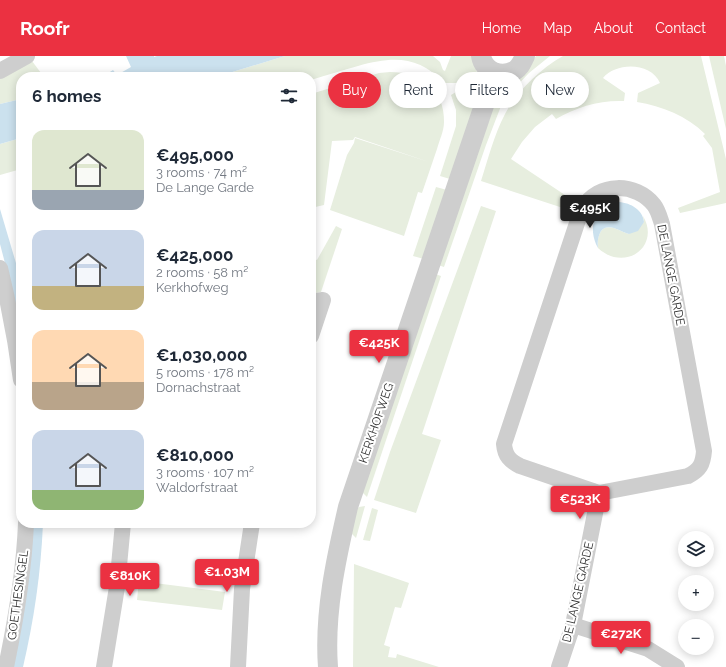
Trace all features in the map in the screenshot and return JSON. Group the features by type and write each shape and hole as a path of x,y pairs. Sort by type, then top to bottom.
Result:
{"street":[{"path":"0,71 27,56"},
{"path":"481,56 481,60 487,68 493,72"},
{"path":"511,72 522,64 525,56"},
{"name":"KERKHOFWEG","path":"328,667 327,653 330,604 336,559 348,507 483,108"},
{"name":"DE LANGE GARDE","path":"623,187 633,189 650,200 655,206 662,224 704,451 704,460 700,468 688,476 599,493 513,463 505,452 504,444 578,220 584,207 592,198 602,191 623,187"},
{"path":"0,268 16,336"},
{"name":"DE LANGE GARDE","path":"560,667 573,625 599,493"},
{"name":"GOETHESINGEL","path":"6,667 20,596 26,528"},
{"path":"104,667 116,594 123,528"},
{"path":"238,667 242,589 251,528"},
{"path":"573,625 648,649 677,667"}],"green space":[{"path":"285,56 433,56 440,62 443,70 445,71 451,56 471,56 477,72 455,72 455,83 447,83 447,72 432,72 415,63 394,60 371,63 337,72 328,72 328,75 316,78 316,72 232,72"},
{"path":"536,56 550,56 523,79 524,73"},
{"path":"563,56 701,56 726,159 726,203 680,213 678,208 720,192 712,148 703,136 705,134 690,122 674,113 656,106 637,102 638,93 660,83 656,76 641,68 624,67 616,69 603,78 625,93 624,101 589,105 589,72 540,72"},
{"path":"709,56 724,56 726,66 726,129"},
{"path":"32,61 40,72 16,72 16,100 0,104 0,79"},
{"path":"389,72 389,108 442,108 444,125 441,136 422,193 418,192 404,236 330,210 347,155 354,143 355,138 429,162 355,137 353,140 332,141 324,205 316,207 316,92 328,89 328,108 381,108 381,73"},
{"path":"531,80 531,108 580,108 556,119 552,114 535,127 522,142 511,159 568,197 563,208 481,181 505,114 508,108 523,108 523,89"},
{"path":"455,93 455,107 451,95"},
{"path":"455,108 473,108 450,179 440,176 456,126"},
{"path":"493,108 500,108 444,267 438,265"},
{"path":"16,139 16,170 0,175 0,144"},
{"path":"436,187 447,190 424,259 413,256"},
{"path":"481,206 496,211 422,434 441,440 416,513 374,500 390,452"},
{"path":"643,216 647,227 647,237 644,246 637,253 629,257 619,258 608,255 598,248 598,237 604,228 611,227 629,234 644,222"},
{"path":"336,226 342,229 321,292 316,293 317,260"},
{"path":"435,274 441,276 367,497 362,492"},
{"path":"365,506 356,538 351,533 357,509"},
{"path":"372,508 378,510 370,541 363,540"},
{"path":"354,564 409,583 401,608 395,607 384,645 390,647 388,657 396,658 397,654 439,667 353,667"},
{"path":"139,581 225,592 222,610 137,600"}],"water":[{"path":"126,56 285,56 232,72 122,72 131,67"},
{"path":"16,100 16,139 0,144 0,104"},
{"path":"619,202 636,208 641,214 644,222 638,231 629,234 611,227 604,228 598,237 598,248 593,233 595,218 598,212 604,207"},
{"path":"0,209 16,263 16,309 11,286 0,244"},
{"path":"32,528 43,528 41,560 36,596 23,667 12,667"}]}
